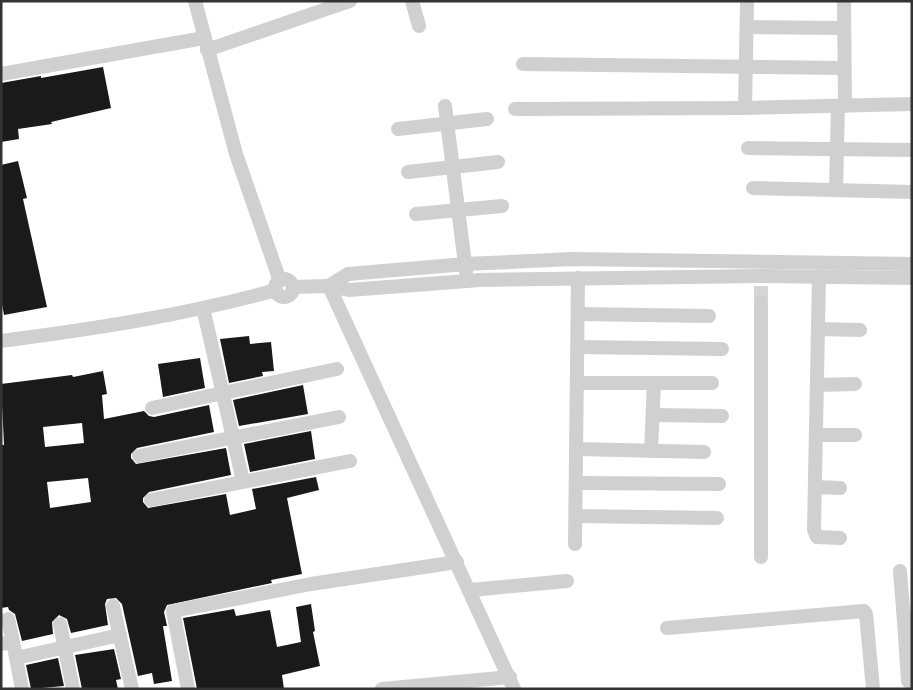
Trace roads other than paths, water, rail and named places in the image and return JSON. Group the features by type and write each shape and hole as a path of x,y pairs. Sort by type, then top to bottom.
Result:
{"street":[{"path":"195,1 236,154 278,285"},
{"path":"1,74 205,44 350,1"},
{"path":"412,1 419,26"},
{"path":"745,108 747,1"},
{"path":"836,190 837,150 844,68 844,1"},
{"path":"746,27 844,28"},
{"path":"523,64 844,68"},
{"path":"515,109 745,108 912,104"},
{"path":"445,106 467,280"},
{"path":"398,129 487,119"},
{"path":"748,148 912,150"},
{"path":"408,172 498,162"},
{"path":"753,188 912,192"},
{"path":"416,214 502,206"},
{"path":"329,286 348,274 466,264 572,259 760,275 912,264"},
{"path":"1,341 60,333 202,308 278,285 287,280 293,287 329,286 350,290 467,280 760,275 912,278"},
{"path":"819,276 814,534 817,537 840,538"},
{"path":"575,544 578,278"},
{"path":"329,286 512,683 382,689"},
{"path":"761,302 761,556"},
{"path":"202,308 220,392 243,481"},
{"path":"578,314 709,316"},
{"path":"818,329 860,330"},
{"path":"578,347 722,349"},
{"path":"152,408 337,368"},
{"path":"577,383 712,383"},
{"path":"651,451 654,383"},
{"path":"817,385 855,384"},
{"path":"652,415 722,416"},
{"path":"139,456 339,417"},
{"path":"816,435 855,435"},
{"path":"577,449 704,452"},
{"path":"151,500 350,460"},
{"path":"577,483 719,484"},
{"path":"815,487 840,488"},
{"path":"576,516 717,518"},
{"path":"188,689 173,610 311,584 457,562"},
{"path":"900,571 908,620 908,681"},
{"path":"470,590 567,581"},
{"path":"113,606 132,689"},
{"path":"667,628 864,611 866,614 872,689"},
{"path":"8,619 7,643 16,658 22,689"},
{"path":"60,624 73,689"},
{"path":"16,658 120,635"}],"tunnel":[{"path":"761,286 761,302"}]}
